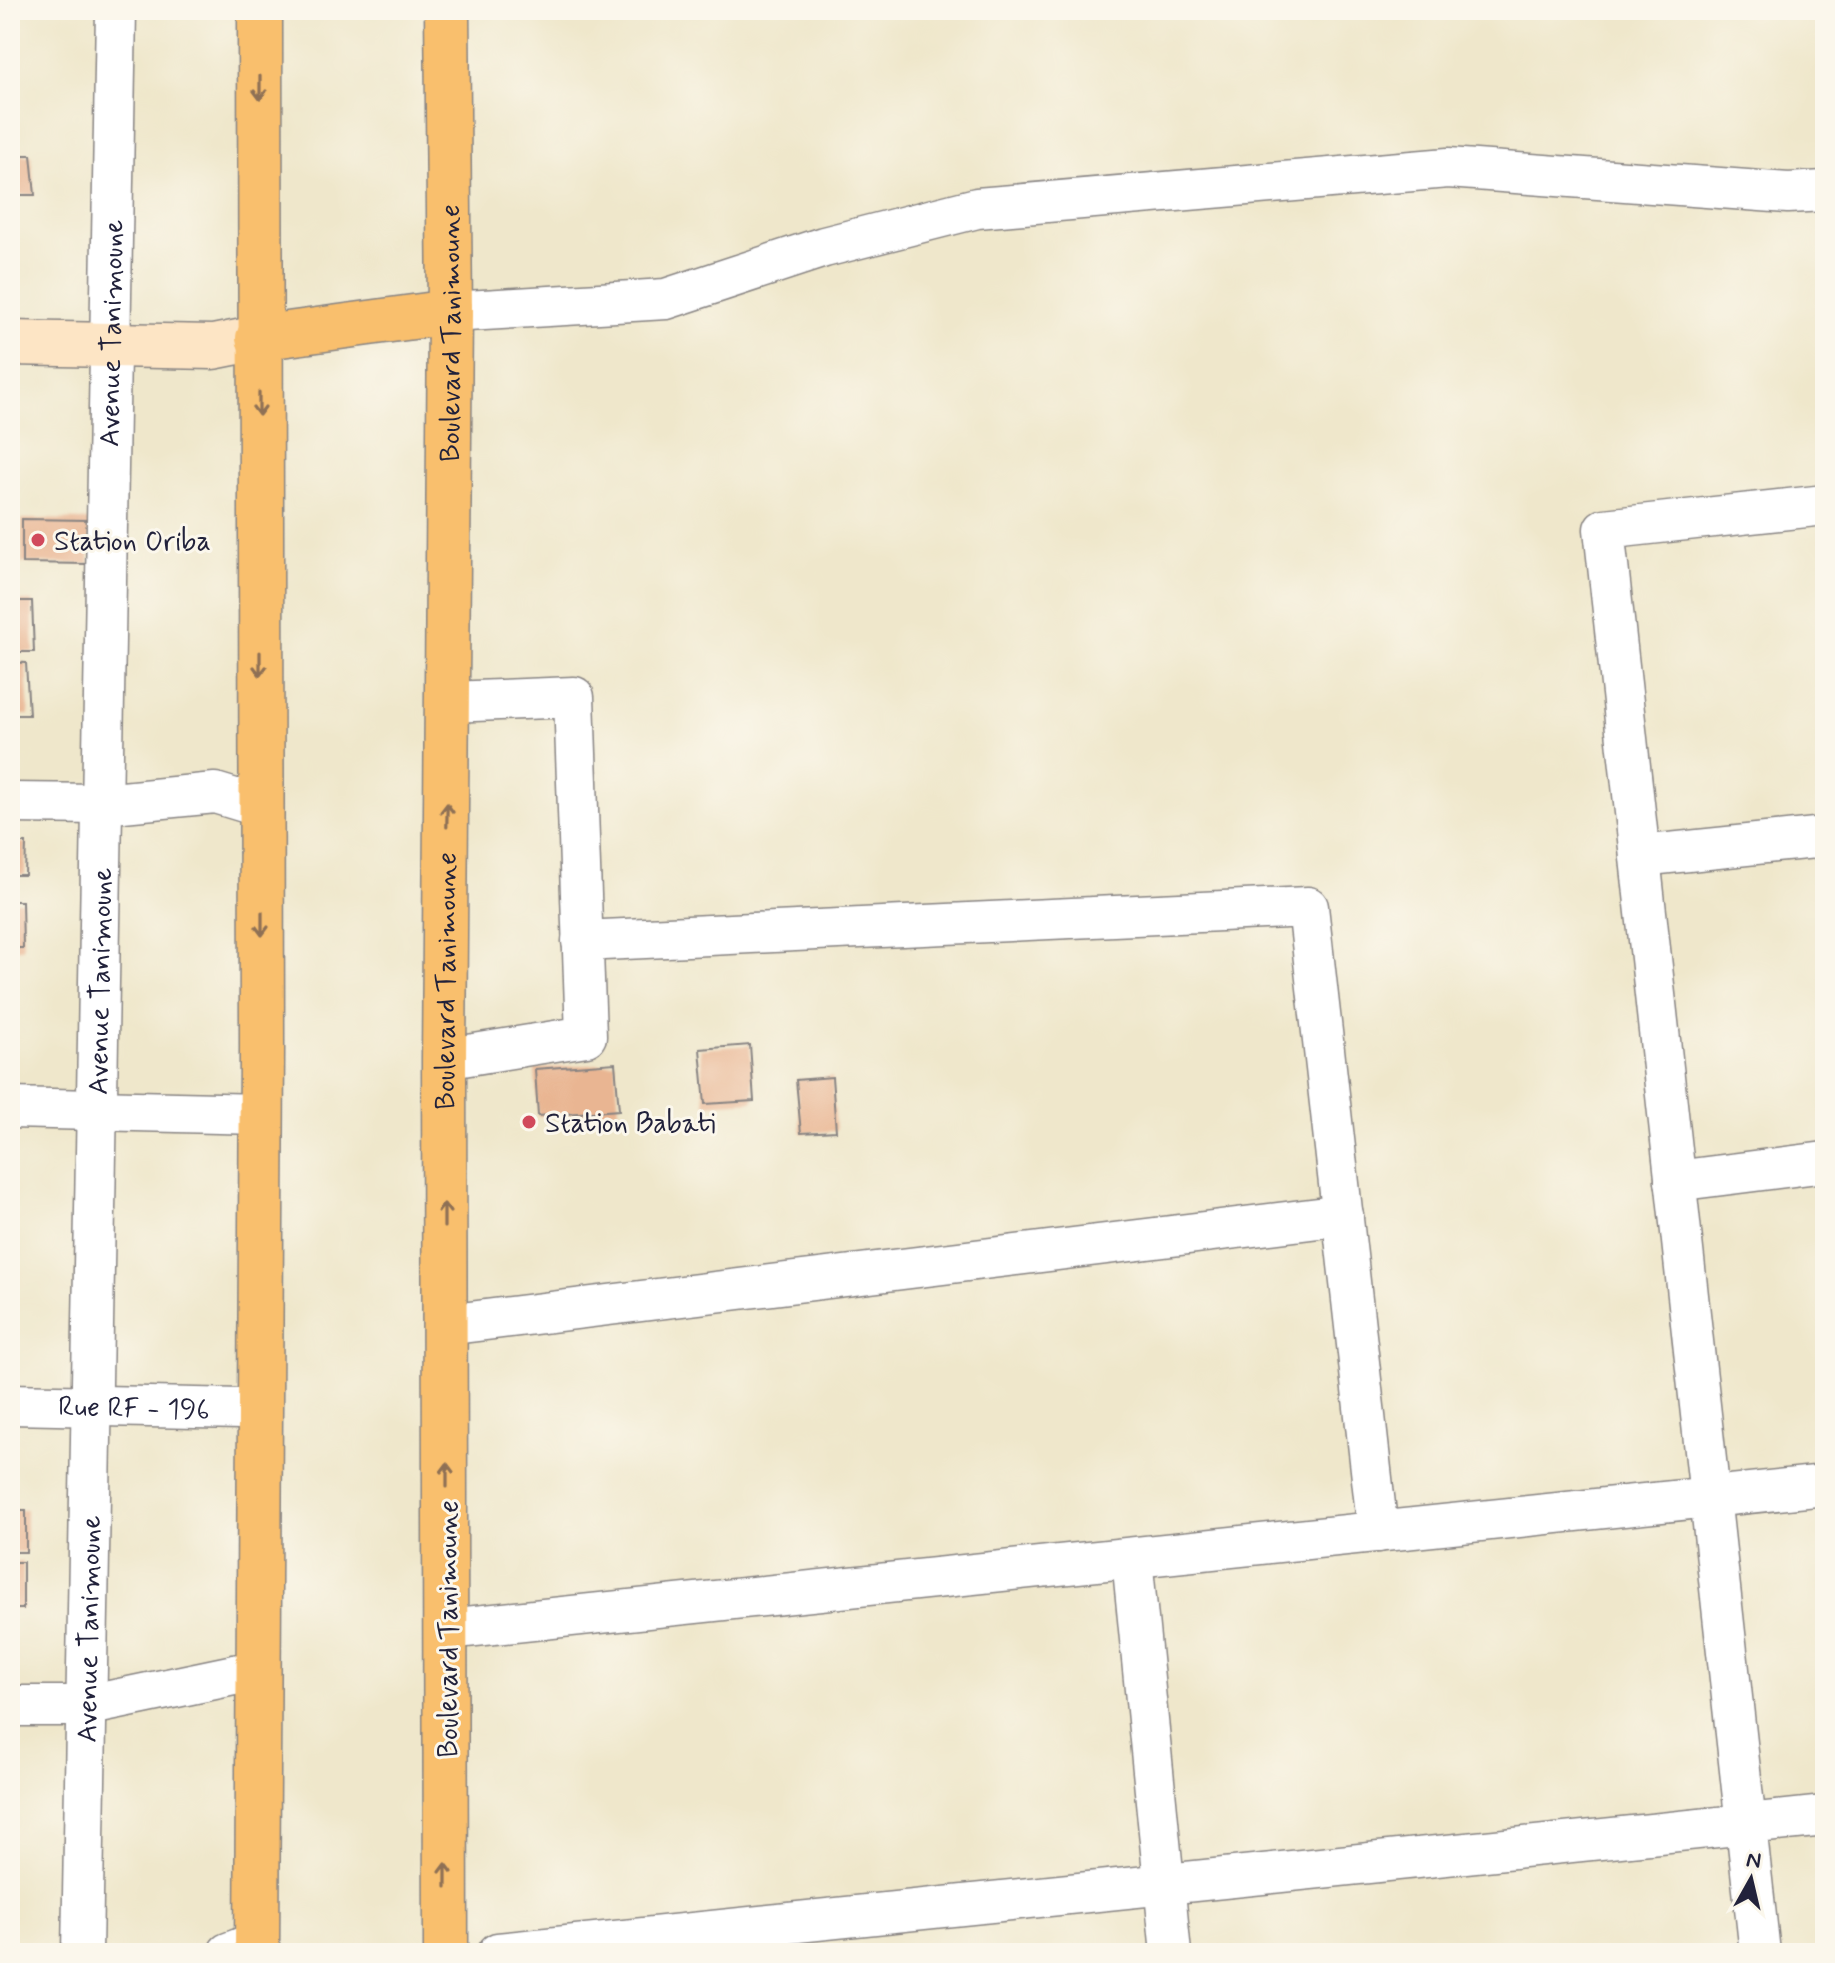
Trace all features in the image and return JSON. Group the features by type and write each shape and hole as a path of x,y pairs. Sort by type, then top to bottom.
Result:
{"main road":[{"path":"247,1949 258,1670 260,10"},
{"name":"Boulevard Tanimoune","path":"446,1953 444,1059 450,312 447,10"},
{"path":"10,343 213,347 450,312"}],"street":[{"name":"Avenue Tanimoune","path":"82,1953 116,10"},
{"path":"450,312 666,299 824,247 977,208 1008,205 1448,168 1788,193 1825,191"},
{"path":"1760,1953 1604,529 1825,505"},
{"path":"444,1059 586,1036 574,697 449,702"},
{"path":"10,803 102,804 215,793 248,803 261,788"},
{"path":"1640,856 1825,837"},
{"path":"582,941 1308,907 1378,1532"},
{"path":"10,1108 261,1114"},
{"path":"1675,1181 1825,1162"},
{"path":"445,1325 1343,1215"},
{"name":"Rue RF - 196","path":"10,1404 91,1403 218,1411 242,1409 258,1414"},
{"path":"447,1629 1825,1485"},
{"path":"1132,1558 1171,1953"},
{"path":"10,1706 86,1706 258,1670"},
{"path":"498,1953 1825,1816"}],"building":[{"path":"10,73 13,73 19,146 10,146"},
{"path":"10,155 31,155 35,195 10,195"},
{"path":"22,519 90,520 89,564 22,563"},
{"path":"10,601 32,601 34,652 10,652"},
{"path":"10,662 26,663 29,715 10,715"},
{"path":"10,843 26,843 25,875 10,875"},
{"path":"10,901 22,901 23,948 10,948"},
{"path":"750,1045 754,1101 705,1104 700,1049"},
{"path":"615,1063 619,1110 538,1116 535,1069"},
{"path":"832,1077 836,1131 801,1133 796,1080"},
{"path":"10,1510 26,1510 26,1552 10,1552"},
{"path":"10,1562 23,1562 23,1609 10,1609"}],"place":[{"name":"Station Oriba","path":"38,540"},
{"name":"Station Babati","path":"529,1122"}]}
